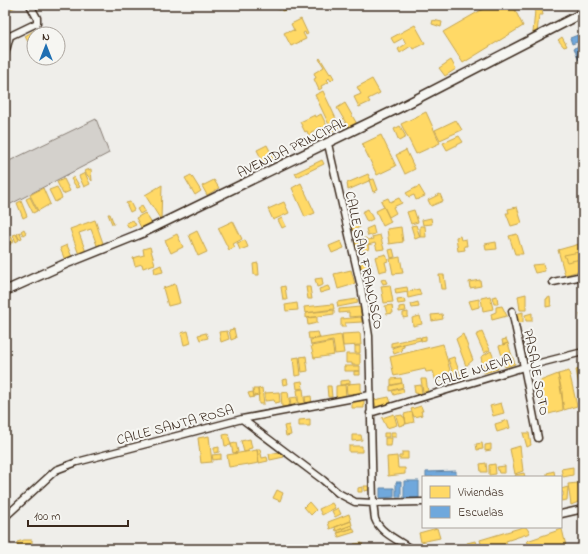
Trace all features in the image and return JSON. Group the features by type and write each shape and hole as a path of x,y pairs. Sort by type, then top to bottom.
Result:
{"main road":[{"name":"AVENIDA PRINCIPAL","path":"5,291 65,264 142,233 328,144 583,13"}],"street":[{"path":"5,54 10,36 37,23 30,5"},
{"name":"CALLE SAN FRANCISCO","path":"328,144 370,336 370,413 375,519 384,530 411,549"},
{"path":"553,282 583,276"},
{"name":"PASAJE SOTO","path":"512,311 538,438"},
{"name":"CALLE NUEVA","path":"370,413 524,367 583,352"},
{"name":"CALLE SANTA ROSA","path":"5,517 56,470 77,462 242,420 370,395"},
{"path":"242,420 323,480 338,493 355,502 422,502"},
{"path":"562,514 583,509"}],"shaded area":[{"path":"96,119 109,153 5,207 5,163"}],"building: Viviendas":[{"path":"5,5 21,5 5,11"},
{"path":"290,5 291,8 282,11 281,8 278,10 277,6"},
{"path":"490,5 506,5 508,9 513,6 523,26 463,63 443,32"},
{"path":"535,10 542,10 543,15 539,15 537,34 533,33"},
{"path":"301,19 308,34 306,35 305,32 303,33 306,39 291,46 284,33 293,30 295,32 291,24"},
{"path":"433,20 442,22 441,27 432,24"},
{"path":"415,25 425,43 413,49 411,46 400,53 398,49 406,44 403,38 394,43 391,38"},
{"path":"562,37 567,46 564,47 558,40"},
{"path":"320,58 334,78 331,81 329,78 327,80 329,82 321,86 322,88 319,90 314,79 316,78 314,73 324,67 319,59"},
{"path":"451,60 456,69 445,76 439,68"},
{"path":"372,79 380,93 368,99 370,102 359,107 354,97 361,94 357,87"},
{"path":"323,91 340,127 332,131 315,95"},
{"path":"345,103 357,124 349,128 337,108"},
{"path":"426,112 440,143 416,154 401,124"},
{"path":"321,114 330,132 324,134 322,127 311,132 312,134 309,136 307,131 305,132 300,122 315,115 316,117"},
{"path":"456,120 462,130 440,140 435,130"},
{"path":"400,126 406,137 399,141 394,129"},
{"path":"381,135 396,166 377,175 362,144"},
{"path":"459,136 463,142 447,150 443,143"},
{"path":"267,145 274,159 264,164 257,150"},
{"path":"406,150 415,169 405,174 396,155"},
{"path":"322,160 324,164 297,177 295,173"},
{"path":"91,169 92,181 84,171"},
{"path":"85,173 90,184 84,187 79,176"},
{"path":"368,174 371,180 348,190 347,183"},
{"path":"191,175 201,191 195,195 185,178"},
{"path":"74,177 80,187 77,188 71,179"},
{"path":"64,179 70,191 63,194 57,182"},
{"path":"374,179 378,190 373,192 369,180"},
{"path":"214,180 219,188 207,195 202,186"},
{"path":"301,183 315,213 305,217 292,188"},
{"path":"162,185 161,220 145,195"},
{"path":"419,186 425,196 416,200 414,195 409,197 406,193"},
{"path":"57,187 62,198 55,202 49,190"},
{"path":"43,188 50,204 38,211 30,195"},
{"path":"440,194 443,201 431,206 428,200"},
{"path":"30,197 37,211 33,213 26,199"},
{"path":"388,198 390,202 399,198 402,203 393,207 396,213 389,217 381,201"},
{"path":"21,201 27,216 23,218 17,203"},
{"path":"130,202 134,210 130,212 126,203"},
{"path":"284,202 289,213 273,220 268,209"},
{"path":"142,206 145,211 140,214 137,209"},
{"path":"384,207 391,222 383,226 376,211"},
{"path":"517,207 522,223 511,226 506,213 509,213 508,209"},
{"path":"368,209 373,219 367,222 362,212"},
{"path":"414,210 418,222 411,224 407,212"},
{"path":"145,213 153,225 143,231 136,218"},
{"path":"108,214 110,214 114,224 112,224"},
{"path":"282,218 286,226 282,228 278,220"},
{"path":"431,218 432,224 423,225 422,220"},
{"path":"95,220 104,246 98,248 91,229 79,233 86,252 79,255 70,229"},
{"path":"133,220 136,225 129,228 126,223"},
{"path":"233,221 242,239 233,244 235,247 229,250 218,228"},
{"path":"357,221 360,227 352,231 351,224"},
{"path":"416,225 420,237 415,239 411,226"},
{"path":"373,226 375,234 368,236 366,229"},
{"path":"420,226 425,226 426,237 420,237"},
{"path":"401,227 403,242 389,244 387,229"},
{"path":"24,229 26,233 23,235 21,231"},
{"path":"197,231 207,252 198,256 189,235"},
{"path":"20,232 22,238 19,239 17,234"},
{"path":"16,234 19,240 16,242 13,235"},
{"path":"177,234 183,247 171,253 165,240"},
{"path":"517,234 523,254 515,254 509,236"},
{"path":"380,235 384,249 377,250 375,243 368,245 367,240 373,239 372,237"},
{"path":"11,236 14,242 12,243 9,237"},
{"path":"460,236 461,240 466,239 467,246 464,246 465,250 458,251 456,237"},
{"path":"8,238 11,244 7,245 5,239"},
{"path":"366,238 369,249 358,253 356,246 353,247 351,242"},
{"path":"245,240 248,247 240,250 237,243"},
{"path":"341,241 344,248 332,253 329,246"},
{"path":"496,242 497,249 486,250 485,244"},
{"path":"583,243 583,270 565,275 558,250"},
{"path":"67,245 72,257 65,260 60,248"},
{"path":"150,247 155,264 143,268 142,264 135,266 133,258 144,255 143,249"},
{"path":"393,249 395,257 391,258 389,250"},
{"path":"579,252 581,259 567,262 564,255"},
{"path":"386,254 388,261 385,262 387,270 379,272 375,257"},
{"path":"400,257 403,273 393,274 390,259"},
{"path":"370,261 372,272 362,274 360,263"},
{"path":"258,263 259,275 254,275 253,264"},
{"path":"543,264 545,271 535,273 532,265"},
{"path":"161,265 163,272 155,274 154,268"},
{"path":"351,270 355,284 338,289 334,274"},
{"path":"439,275 444,275 446,289 441,289"},
{"path":"322,278 323,285 317,287 315,279"},
{"path":"385,279 387,283 383,284 381,280"},
{"path":"480,280 481,286 470,288 469,282"},
{"path":"175,284 180,303 168,306 163,288"},
{"path":"390,285 393,302 384,303 381,286"},
{"path":"285,286 287,300 283,300 281,287"},
{"path":"328,286 330,290 320,293 319,289"},
{"path":"306,287 310,287 312,299 308,299"},
{"path":"407,287 408,292 396,294 395,289"},
{"path":"419,289 421,295 408,298 407,292"},
{"path":"526,294 526,310 520,310 518,296"},
{"path":"490,296 493,309 483,311 481,298"},
{"path":"497,296 498,304 494,304 492,297"},
{"path":"550,297 551,306 546,307 546,299"},
{"path":"357,299 358,303 338,307 337,302"},
{"path":"404,299 405,303 398,304 397,300"},
{"path":"479,299 479,307 472,309 469,301"},
{"path":"418,302 419,307 412,308 411,304"},
{"path":"297,303 298,310 286,311 285,305"},
{"path":"333,304 334,309 305,313 304,307"},
{"path":"392,305 393,313 387,314 385,306"},
{"path":"405,306 406,311 399,312 399,307"},
{"path":"502,306 507,316 492,320 491,314 496,312 496,307"},
{"path":"360,307 361,316 349,317 349,312 339,313 339,309"},
{"path":"334,310 334,314 306,318 306,313"},
{"path":"408,312 408,317 403,318 403,313"},
{"path":"523,312 523,322 517,323 516,314"},
{"path":"532,313 532,321 526,321 525,315"},
{"path":"583,313 583,325 580,314"},
{"path":"442,314 443,319 432,321 431,315"},
{"path":"420,316 422,324 413,326 412,318"},
{"path":"317,317 317,323 308,325 307,318"},
{"path":"361,317 362,322 345,323 345,327 341,327 341,319"},
{"path":"234,329 236,338 231,340 229,330"},
{"path":"188,331 191,343 184,345 181,333"},
{"path":"227,331 229,339 221,342 219,332"},
{"path":"318,332 320,338 309,339 308,333"},
{"path":"482,332 490,350 484,353 476,335"},
{"path":"206,333 208,338 200,340 198,335"},
{"path":"360,333 361,345 343,346 342,334"},
{"path":"463,334 473,360 466,366 456,339"},
{"path":"341,335 344,353 335,354 333,341 311,345 310,340"},
{"path":"426,336 426,340 421,341 421,337"},
{"path":"420,337 421,340 391,347 391,343"},
{"path":"506,339 508,343 503,345 502,340"},
{"path":"332,342 334,355 314,358 311,346"},
{"path":"508,343 511,353 502,356 499,346"},
{"path":"404,344 404,347 401,348 402,351 394,354 392,348"},
{"path":"443,344 452,378 436,382 433,371 426,372 425,369 394,376 390,357"},
{"path":"355,346 360,346 360,353 355,353"},
{"path":"491,351 498,369 484,373 481,357"},
{"path":"511,353 515,364 505,367 501,356"},
{"path":"346,354 360,354 360,365 346,363"},
{"path":"306,356 308,371 302,372 300,357"},
{"path":"299,357 301,375 295,376 293,358"},
{"path":"454,357 462,379 456,381 448,359"},
{"path":"344,366 360,366 360,371 344,371"},
{"path":"583,368 583,384 579,385 576,370"},
{"path":"354,371 360,371 360,375 354,375"},
{"path":"569,371 577,406 564,410 558,374"},
{"path":"558,374 562,392 563,410 549,414 547,408 543,409 540,381"},
{"path":"401,378 402,383 391,385 391,379"},
{"path":"287,379 288,384 283,385 282,380"},
{"path":"421,379 426,379 428,392 423,392"},
{"path":"350,380 350,384 340,385 340,381"},
{"path":"302,381 303,388 297,389 296,382"},
{"path":"361,383 361,393 347,394 346,384"},
{"path":"402,383 403,387 390,391 390,386"},
{"path":"345,385 346,396 336,397 336,386"},
{"path":"421,385 422,394 415,393 414,386"},
{"path":"327,386 331,386 332,397 328,397"},
{"path":"262,388 264,404 259,404 258,389"},
{"path":"403,388 404,392 394,395 392,391"},
{"path":"253,389 258,389 259,395 254,396"},
{"path":"303,389 305,405 299,405 297,390"},
{"path":"253,392 254,397 250,398 248,393"},
{"path":"279,392 280,402 275,403 274,400 265,401 265,393"},
{"path":"288,392 290,406 282,407 281,393"},
{"path":"311,396 312,404 306,404 305,397"},
{"path":"297,397 298,403 295,403 295,406 291,406 290,398"},
{"path":"389,397 391,403 376,407 374,400"},
{"path":"352,399 364,399 364,408 352,408"},
{"path":"501,403 504,413 493,416 490,406"},
{"path":"421,406 423,411 421,411 422,415 414,417 411,409"},
{"path":"412,412 414,422 406,424 404,414"},
{"path":"394,414 397,425 387,428 382,418"},
{"path":"402,415 405,417 406,424 399,426 396,416"},
{"path":"310,419 310,426 299,426 299,420"},
{"path":"508,420 510,428 497,432 495,424"},
{"path":"289,425 291,435 286,436 284,426"},
{"path":"391,432 396,432 396,437 391,437"},
{"path":"384,433 389,433 389,437 384,437"},
{"path":"523,433 529,433 531,445 527,447"},
{"path":"228,434 231,445 225,446 223,435"},
{"path":"352,435 361,435 362,440 352,441"},
{"path":"209,436 212,462 201,463 198,438"},
{"path":"385,438 392,438 391,446 385,446"},
{"path":"250,439 252,448 244,452 241,441"},
{"path":"236,443 238,452 233,453 231,444"},
{"path":"482,443 483,449 477,450 476,444"},
{"path":"491,444 491,450 485,451 485,445"},
{"path":"349,446 362,446 362,452 349,452"},
{"path":"520,446 523,471 515,474 510,449"},
{"path":"219,447 219,452 214,453 214,448"},
{"path":"257,449 260,449 262,458 267,457 268,461 259,463"},
{"path":"257,450 259,463 229,467 227,455"},
{"path":"279,452 284,457 270,460 269,454"},
{"path":"402,452 408,452 408,459 399,459 399,456 402,456"},
{"path":"221,454 221,459 213,460 212,455"},
{"path":"397,456 398,468 405,468 405,474 388,476 387,457"},
{"path":"486,463 487,472 481,472 480,464"},
{"path":"495,464 496,474 489,475 489,465"},
{"path":"505,466 505,473 499,473 497,467"},
{"path":"573,467 573,475 563,477 561,469"},
{"path":"554,471 555,476 547,476 547,473"},
{"path":"524,473 525,476 516,476"},
{"path":"578,483 581,501 571,505 568,484"},
{"path":"364,486 369,486 369,490 364,491"},
{"path":"362,487 362,492 358,492 358,488"},
{"path":"568,487 567,500 562,501 562,489"},
{"path":"277,490 283,493 280,501 273,498"},
{"path":"309,502 316,510 311,515 304,507"},
{"path":"332,503 335,508 322,515 319,509"},
{"path":"338,508 341,514 335,517 332,511"},
{"path":"349,514 351,521 330,529 328,522"},
{"path":"351,521 352,525 336,531 335,527"},
{"path":"352,525 353,528 338,533 338,530"},
{"path":"353,528 355,532 339,537 337,533"},
{"path":"437,528 440,538 421,542 419,533"},
{"path":"520,528 527,528 530,533 506,541 507,549 478,549 482,547 480,540"},
{"path":"562,529 566,546 557,549 531,549 527,541"},
{"path":"32,540 32,549 17,549 17,542"},
{"path":"475,541 478,549 469,549 467,543"},
{"path":"362,543 363,548 355,549 354,544"}],"building: Escuelas":[{"path":"583,33 583,58 579,60 574,48 582,45 580,41 572,44 570,38"},
{"path":"456,471 456,476 426,476 426,472"},
{"path":"404,481 419,481 419,498 404,498"},
{"path":"396,482 401,482 401,497 396,497"},
{"path":"380,488 394,488 394,497 380,498"}]}
